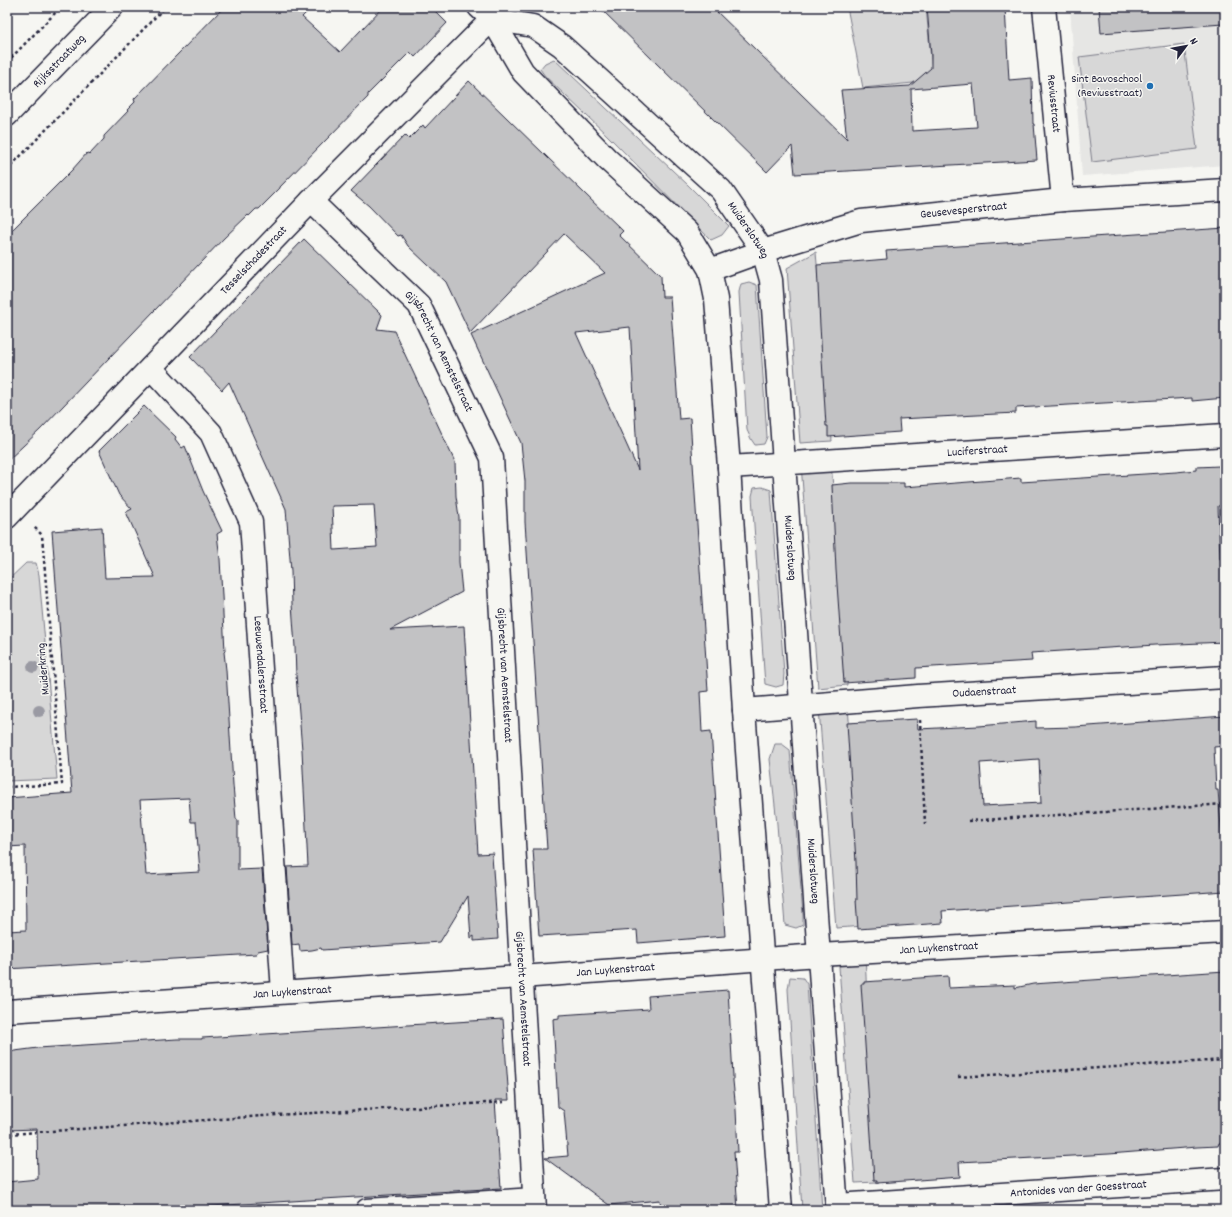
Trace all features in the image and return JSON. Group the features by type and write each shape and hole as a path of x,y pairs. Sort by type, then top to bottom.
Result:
{"street":[{"name":"Rijksstraatweg","path":"7,115 112,7"},
{"name":"Reviusstraat","path":"1044,7 1063,200"},
{"name":"Tesselschadestraat","path":"11,513 492,11"},
{"name":"Muiderslotweg","path":"492,11 533,26 562,46 721,190 763,251 771,280 837,1208"},
{"path":"492,11 523,72 607,159 687,232 710,270 716,299 729,467 744,710 781,1210"},
{"name":"Geusevesperstraat","path":"710,270 763,251 861,221 1063,200 1225,190"},
{"name":"Gijsbrecht van Aemstelstraat","path":"311,201 419,305 492,458 535,1205"},
{"name":"Leeuwendalersstraat","path":"151,368 211,433 251,522 283,992"},
{"name":"Luciferstraat","path":"729,467 1225,435"},
{"name":"Oudaenstraat","path":"744,710 802,704 918,696 1225,677"},
{"name":"Jan Luykenstraat","path":"7,1011 521,977 819,955 1225,932"},
{"name":"Antonides van der Goesstraat","path":"837,1208 1225,1180"},
{"path":"367,1210 535,1205"}],"path":[{"path":"7,62 61,7"},
{"path":"7,170 165,7"},
{"name":"Muiderkring","path":"7,788 62,784 42,535 11,513"},
{"path":"918,696 925,824"},
{"path":"968,821 1225,804"},
{"path":"958,1077 1225,1060"},
{"path":"10,1134 277,1115 529,1100"}],"shaded area":[{"path":"847,7 926,7 933,81 863,88"},
{"name":"Sint Bavoschool (Reviusstraat)","path":"1070,7 1225,7 1225,165 1082,176"},
{"path":"1184,44 1197,149 1092,162 1079,57"},
{"path":"554,59 688,185 729,226 722,235 711,240 608,136 545,76 540,69 545,63"},
{"path":"816,252 832,441 800,443 787,268"},
{"path":"749,282 757,285 767,437 764,444 755,445 747,430 739,292 741,284"},
{"path":"831,461 847,685 818,688 801,464"},
{"path":"762,487 771,490 784,674 783,685 776,687 765,684 764,671 752,496 754,488"},
{"path":"26,563 36,563 39,575 57,779 7,781 7,581"},
{"path":"848,706 864,926 836,928 819,708"},
{"path":"775,744 782,744 790,750 803,915 803,925 796,928 785,925 770,759"},
{"path":"865,950 870,1082 877,1182 855,1183 838,953"},
{"path":"790,977 803,978 807,984 822,1210 802,1210 788,989"}],"building":[{"path":"224,7 312,7 302,17 340,52 383,7 431,7 447,23 415,57 410,52 368,94 368,97 280,188 259,209 256,209 249,216 248,215 224,238 40,430 7,461 7,235 87,153 90,154 104,139 104,136 128,111 127,110 135,102 134,99"},
{"path":"599,7 712,7 847,139 841,90 910,86 931,68 927,7 1005,7 1009,80 1032,78 1033,124 1037,160 795,174 792,146 767,172","holes":["973,84 977,127 912,131 911,89"]},
{"path":"1099,7 1223,7 1223,24 1101,33"},
{"path":"469,81 623,231 619,235 661,276 662,297 670,297 679,419 690,418 708,691 700,692 702,732 711,731 725,936 638,943 637,930 539,936 533,849 547,849 525,522 525,481 521,443 471,335 605,273 564,234 470,333 446,282 408,246 401,235 398,236 369,206 351,191 405,135 409,139 423,125 425,128","holes":["630,327 638,470 576,333"]},
{"path":"1225,228 1225,398 1192,401 1192,398 1016,408 1016,413 899,419 900,432 828,437 828,426 826,426 817,265 887,259 886,251"},
{"path":"304,239 382,315 377,329 394,331 455,462 456,496 459,517 459,562 462,592 390,630 464,626 478,854 494,853 492,856 498,939 474,941 474,936 471,938 468,896 440,942 322,950 321,948 300,951 299,944 292,945 287,867 308,866 286,509 229,382 222,390 190,357","holes":["374,505 377,547 334,550 332,506"]},
{"path":"144,406 176,437 175,439 182,448 185,446 203,491 222,531 217,534 220,559 224,652 233,785 236,819 238,820 238,870 262,869 268,949 258,951 256,954 7,969 7,931 26,930 25,846 7,847 7,798 72,793 52,531 102,527 105,578 155,577 126,512 132,509 119,495 99,451","holes":["189,798 191,822 196,822 200,872 146,875 140,800"]},
{"path":"1225,466 1225,505 1218,506 1220,559 1225,558 1225,642 1031,653 1032,661 916,668 916,678 844,683 832,485 851,483 904,483 904,487 1021,478 1021,482 1176,472 1196,470 1196,467"},
{"path":"1225,716 1225,746 1214,747 1216,790 1218,790 1223,852 1225,852 1225,891 942,911 943,923 858,929 856,862 847,723 917,719 918,729 1036,721 1036,728 1075,727","holes":["1039,759 1041,803 983,806 980,763"]},
{"path":"1225,971 1225,1055 1222,1055 1225,1085 1225,1143 1219,1143 1218,1146 1109,1154 959,1162 960,1177 877,1183 877,1180 874,1180 861,984 864,984 864,982 948,976 949,988 1015,985 1015,988 1033,984"},
{"path":"728,990 738,1152 734,1152 738,1210 661,1210 660,1200 609,1205 545,1158 568,1156 564,1111 558,1107 553,1019 559,1018 559,1015 649,1009 648,996"},
{"path":"503,1019 509,1100 495,1100 501,1188 153,1210 7,1210 7,1182 38,1179 37,1129 7,1130 7,1052 38,1048 177,1039 202,1039"}],"place":[{"name":"Sint Bavoschool (Reviusstraat)","path":"1150,86"}]}
